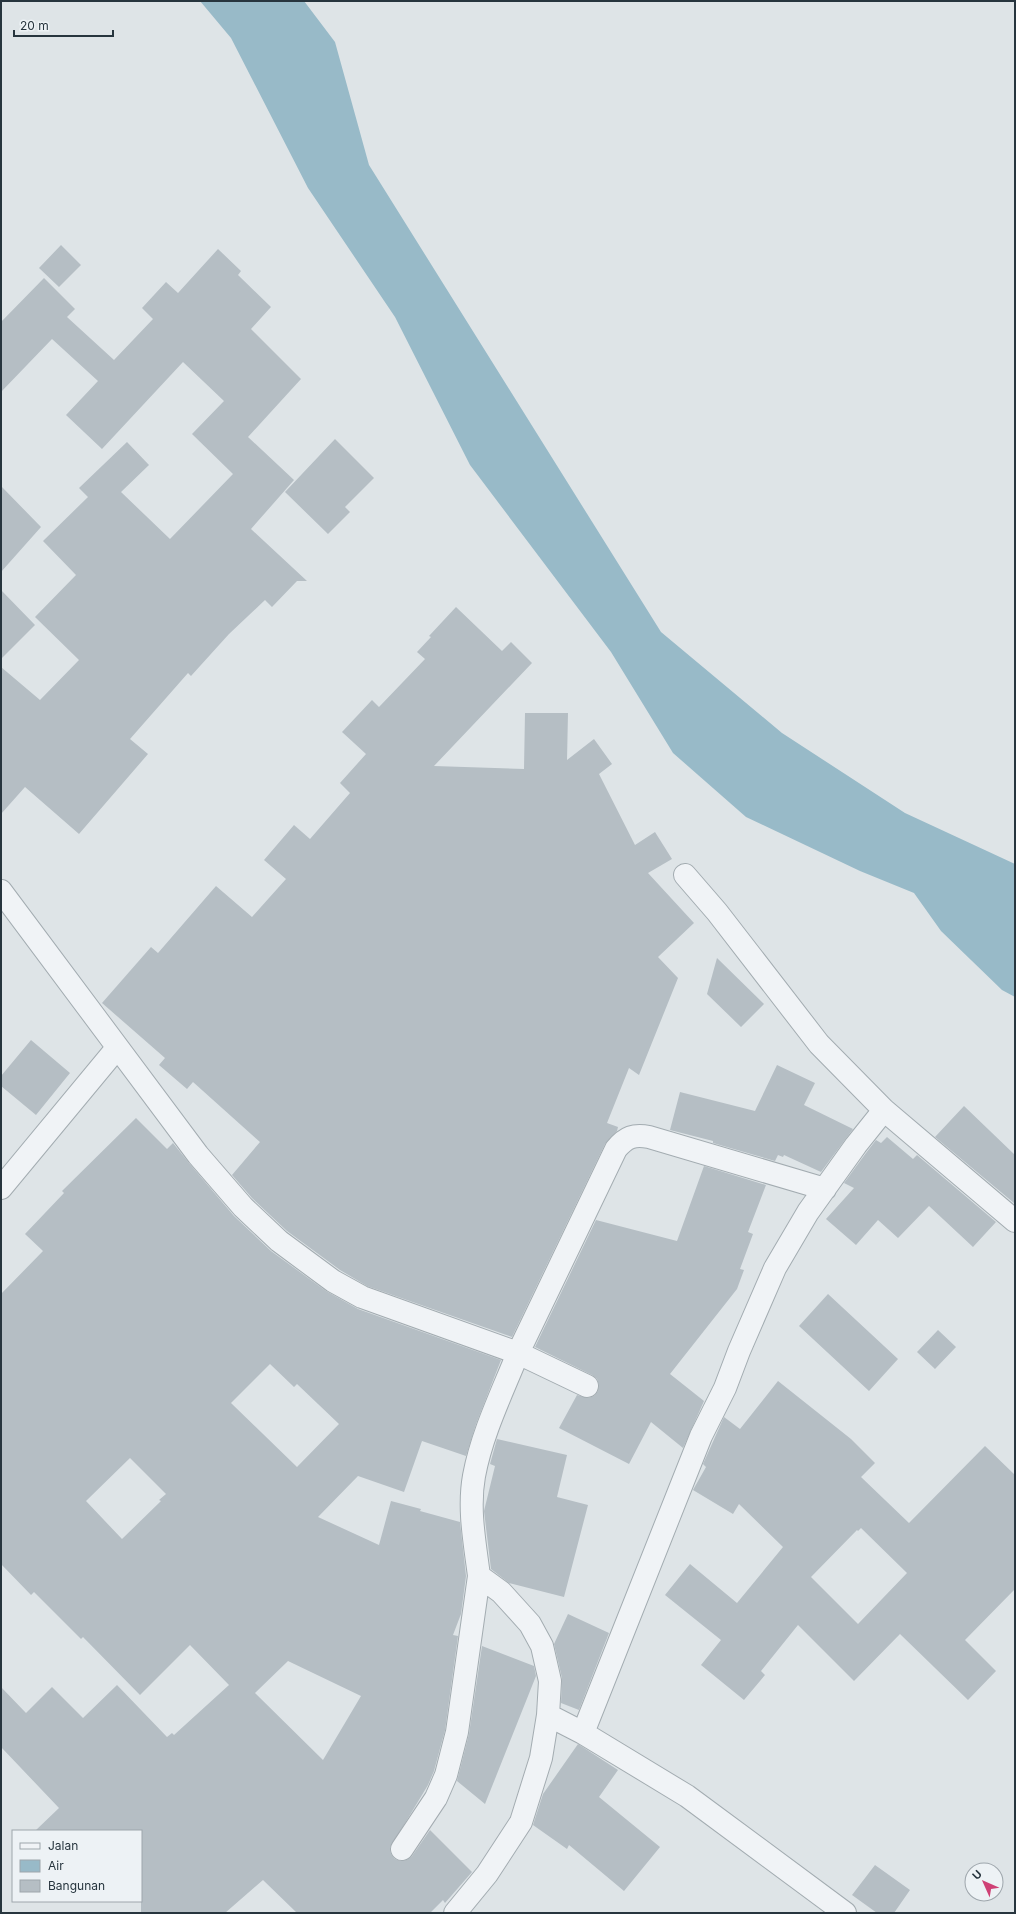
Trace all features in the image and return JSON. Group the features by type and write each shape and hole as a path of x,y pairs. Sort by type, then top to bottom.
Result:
{"street":[{"path":"685,875 717,912 754,962 819,1044 884,1110 1015,1221"},
{"path":"1,891 198,1155 243,1207 278,1241 333,1281 362,1297 518,1353 587,1386"},
{"path":"1,1188 117,1048"},
{"path":"583,1733 668,1524 686,1472 701,1436 725,1388 739,1351 772,1275 808,1212 884,1110"},
{"path":"402,1849 436,1798 446,1775 457,1732 479,1576 472,1522 474,1477 487,1426 518,1353 616,1149 630,1136 649,1136 825,1189"},
{"path":"455,1913 488,1874 521,1822 541,1758 548,1716 550,1681 542,1646 530,1624 516,1608 500,1592 479,1576"},
{"path":"548,1716 583,1733 687,1796 845,1913"}],"water":[{"path":"200,1 304,1 335,42 369,165 661,632 782,733 905,813 1015,864 1015,997 1002,990 941,931 914,893 860,871 746,817 673,753 611,652 470,465 395,317 308,188 231,38"}],"building":[{"path":"61,245 81,265 59,287 39,268"},
{"path":"218,249 241,271 238,275 271,307 251,329 301,379 248,437 294,480 251,529 307,581 297,581 272,607 265,600 229,634 191,676 188,673 130,739 148,754 79,834 25,787 1,814 1,667 40,700 79,660 35,617 76,575 43,541 88,497 79,488 127,442 149,465 121,492 170,539 233,474 192,434 224,401 183,362 102,449 66,415 98,381 52,339 1,392 1,322 44,278 75,309 67,317 114,360 153,319 142,308 166,282 178,293"},
{"path":"335,439 374,478 345,507 350,512 328,534 285,492"},
{"path":"1,486 41,527 1,572"},
{"path":"1,590 35,625 1,659"},
{"path":"456,607 502,651 511,642 532,663 434,766 524,769 525,713 568,713 567,760 594,739 612,764 599,774 635,845 655,832 672,859 648,873 694,923 658,957 678,978 639,1075 629,1068 607,1123 618,1127 617,1131 605,1144 512,1337 367,1286 340,1270 287,1231 252,1198 232,1175 260,1142 193,1082 187,1089 159,1065 165,1058 102,1003 151,947 158,953 216,886 252,917 286,879 264,860 294,825 310,839 350,793 340,783 366,754 342,732 372,700 379,707 425,659 417,652 431,637 429,636"},
{"path":"717,958 764,1004 741,1027 707,994"},
{"path":"31,1040 70,1073 36,1115 1,1086 1,1076"},
{"path":"777,1065 815,1083 804,1105 853,1129 821,1172 784,1155 783,1157 778,1155 775,1161 713,1143 713,1141 670,1130 680,1092 755,1111"},
{"path":"964,1106 1015,1155 1014,1203 935,1137"},
{"path":"136,1118 167,1149 173,1143 234,1216 271,1251 326,1291 358,1309 501,1360 476,1424 466,1456 422,1441 404,1492 358,1476 318,1517 379,1545 391,1501 460,1522 466,1576 461,1614 453,1635 458,1636 445,1730 434,1771 428,1785 390,1848 391,1854 395,1859 401,1861 407,1860 412,1856 430,1830 472,1872 445,1903 443,1900 430,1913 297,1913 263,1880 225,1913 141,1913 142,1830 36,1830 59,1808 1,1747 1,1687 26,1713 52,1687 83,1718 117,1685 167,1737 172,1733 174,1735 229,1685 190,1645 140,1695 83,1637 81,1639 34,1592 31,1595 1,1564 1,1294 43,1251 25,1234 64,1193 62,1191","holes":["270,1364 294,1387 297,1384 339,1424 297,1467 231,1403","130,1458 166,1494 159,1500 161,1501 122,1539 86,1501","288,1661 361,1696 323,1760 255,1693"]},
{"path":"887,1137 913,1159 917,1155 996,1222 973,1247 929,1206 898,1238 878,1220 856,1245 826,1219 854,1188 844,1183 866,1153 876,1140 881,1143"},
{"path":"704,1166 766,1185 748,1232 753,1234 740,1269 744,1270 737,1289 670,1374 704,1401 683,1448 651,1422 629,1464 559,1428 577,1395 588,1398 594,1396 598,1391 599,1385 597,1379 592,1375 535,1347 596,1220 677,1241"},
{"path":"828,1294 898,1359 869,1391 799,1326"},
{"path":"938,1330 956,1347 935,1369 917,1352"},
{"path":"778,1381 851,1439 875,1463 861,1477 909,1523 985,1446 1015,1475 1015,1589 965,1640 996,1671 968,1700 900,1634 854,1681 798,1625 761,1671 765,1675 744,1700 701,1665 721,1640 665,1595 690,1564 737,1603 783,1547 739,1504 733,1514 693,1490 706,1467 703,1464 724,1417 740,1429","holes":["861,1528 907,1573 858,1624 811,1577 857,1530 858,1531"]},
{"path":"497,1439 567,1455 557,1497 588,1505 564,1597 509,1583 491,1569 484,1511 495,1466 490,1464"},
{"path":"568,1614 609,1633 579,1710 561,1703 562,1678 554,1644"},
{"path":"482,1646 534,1666 536,1676 485,1804 457,1781 469,1734"},
{"path":"578,1744 618,1770 599,1797 660,1847 624,1891 569,1845 567,1849 533,1825 543,1794"},
{"path":"875,1865 910,1890 894,1913 877,1913 852,1895"}]}
